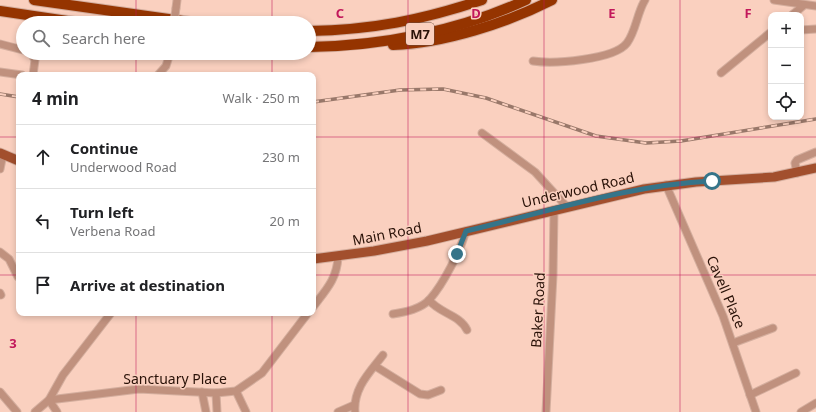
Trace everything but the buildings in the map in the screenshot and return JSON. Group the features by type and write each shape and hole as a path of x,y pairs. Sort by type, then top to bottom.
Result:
{"highway":[{"path":"34,0 147,16"},
{"path":"432,16 468,0"},
{"name":"M7","path":"316,31 380,27 432,16 482,0"},
{"name":"M7","path":"316,47 364,44 436,30 475,20 526,0"},
{"path":"364,44 404,44 462,33 526,12 552,0"},
{"path":"0,11 34,16"}],"main road":[{"path":"1,154 16,160"},
{"name":"Underwood Road","path":"466,231 620,193 666,185 774,177 816,168"},
{"name":"Main Road","path":"316,259 338,257 420,242 466,231"}],"street":[{"path":"175,16 177,0"},
{"path":"533,61 548,63 563,62 616,51 628,41 645,0"},
{"path":"774,0 803,6 816,6"},
{"path":"796,12 803,6"},
{"path":"804,30 816,29"},
{"path":"721,73 768,37"},
{"path":"0,44 16,48"},
{"path":"33,72 35,60"},
{"path":"160,72 167,60"},
{"path":"0,72 16,74"},
{"path":"482,133 535,172 567,206"},
{"path":"797,173 797,160 816,152"},
{"path":"0,169 1,154"},
{"name":"Cavell Place","path":"666,185 723,316 756,412"},
{"name":"Baker Road","path":"546,412 554,210"},
{"path":"394,314 411,310 430,300 457,254 466,231"},
{"path":"0,252 9,259 16,274"},
{"path":"316,303 337,272 338,257"},
{"path":"430,300 438,308 463,323 467,330"},
{"path":"35,412 49,400 63,375 109,316"},
{"name":"Sanctuary Place","path":"49,400 139,389 216,393 236,391 253,382 262,373 306,316"},
{"path":"733,343 773,328"},
{"path":"338,412 354,409 358,390 383,355"},
{"path":"375,366 420,394 428,395 441,390"},
{"path":"750,395 796,373"},
{"path":"236,391 246,412"},
{"path":"0,392 17,412"},
{"path":"202,392 206,412"},
{"path":"216,393 217,412"},
{"path":"49,400 57,412"},
{"path":"801,412 816,403"}],"railway":[{"path":"316,102 400,90 443,89 486,98 596,136 646,143 681,141 816,119"},
{"path":"0,94 16,97"}],"route":[{"path":"457,254 466,231 644,188 712,181"}]}
